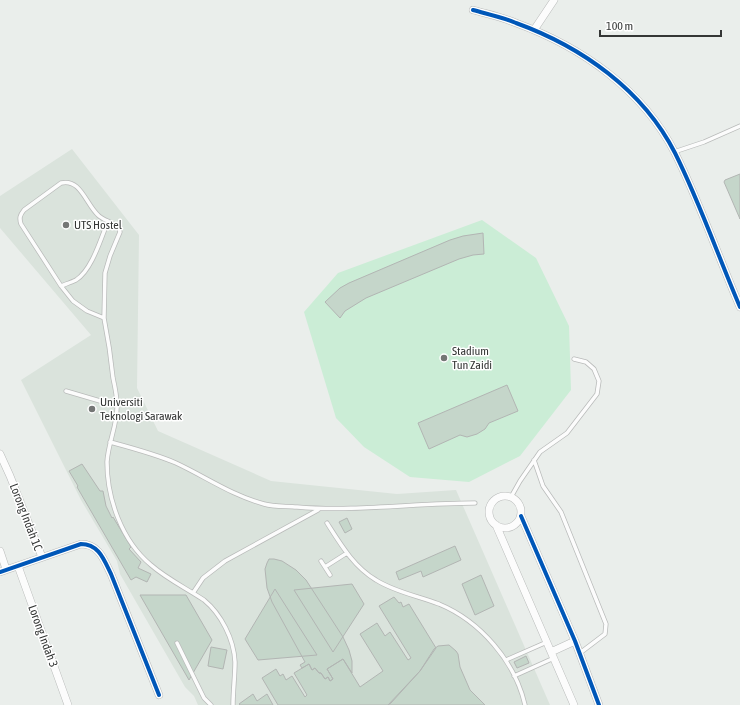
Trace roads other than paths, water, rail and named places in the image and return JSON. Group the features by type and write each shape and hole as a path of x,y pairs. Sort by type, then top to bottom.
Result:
{"street":[{"path":"534,30 552,1"},
{"path":"472,10 516,22 574,50 609,74 627,89 659,127 674,152 699,205 737,294 740,307"},
{"name":"Lorong Indah 1C","path":"0,454 42,557"},
{"path":"496,525 506,528 511,527 516,524 521,516 522,511 519,503 512,497 499,497 492,502 489,512 492,522 496,525 574,705"},
{"path":"521,516 575,641 599,705"},
{"path":"0,551 3,571 81,544 89,544 95,548 102,556 111,574 159,695"},
{"name":"Lorong Indah 3","path":"18,566 68,705"},
{"path":"552,655 575,641"}],"lane":[{"path":"674,152 704,142 740,126"},
{"path":"104,318 87,311 73,301 24,230 20,219 20,214 24,210 56,185 66,181 72,183 78,188 99,216 118,226 120,232 105,273 104,318 118,406 107,462 109,483 119,520 127,536 149,564 209,604 220,619 227,632 235,661 233,705"},
{"path":"62,286 76,280 84,272 92,258 108,221"},
{"path":"512,497 520,481 540,452 567,433 597,394 599,381 594,369 586,362 574,358"},
{"path":"66,391 118,406"},
{"path":"110,442 162,457 222,488 265,504 318,509 475,503"},
{"path":"534,460 543,486 560,512 606,624 605,634 580,654"},
{"path":"193,593 203,578 225,561 318,509"},
{"path":"327,523 351,558 371,576 391,589 439,604 470,622 506,660 514,676 524,705"},
{"path":"325,567 347,553"},
{"path":"321,561 330,575"},
{"path":"506,660 547,642"},
{"path":"177,643 204,698 211,705"},
{"path":"514,676 552,655"}],"place":[{"name":"UTS Hostel","path":"66,225"},
{"name":"Stadium Tun Zaidi","path":"444,358"},
{"name":"Universiti Teknologi Sarawak","path":"92,409"}]}
